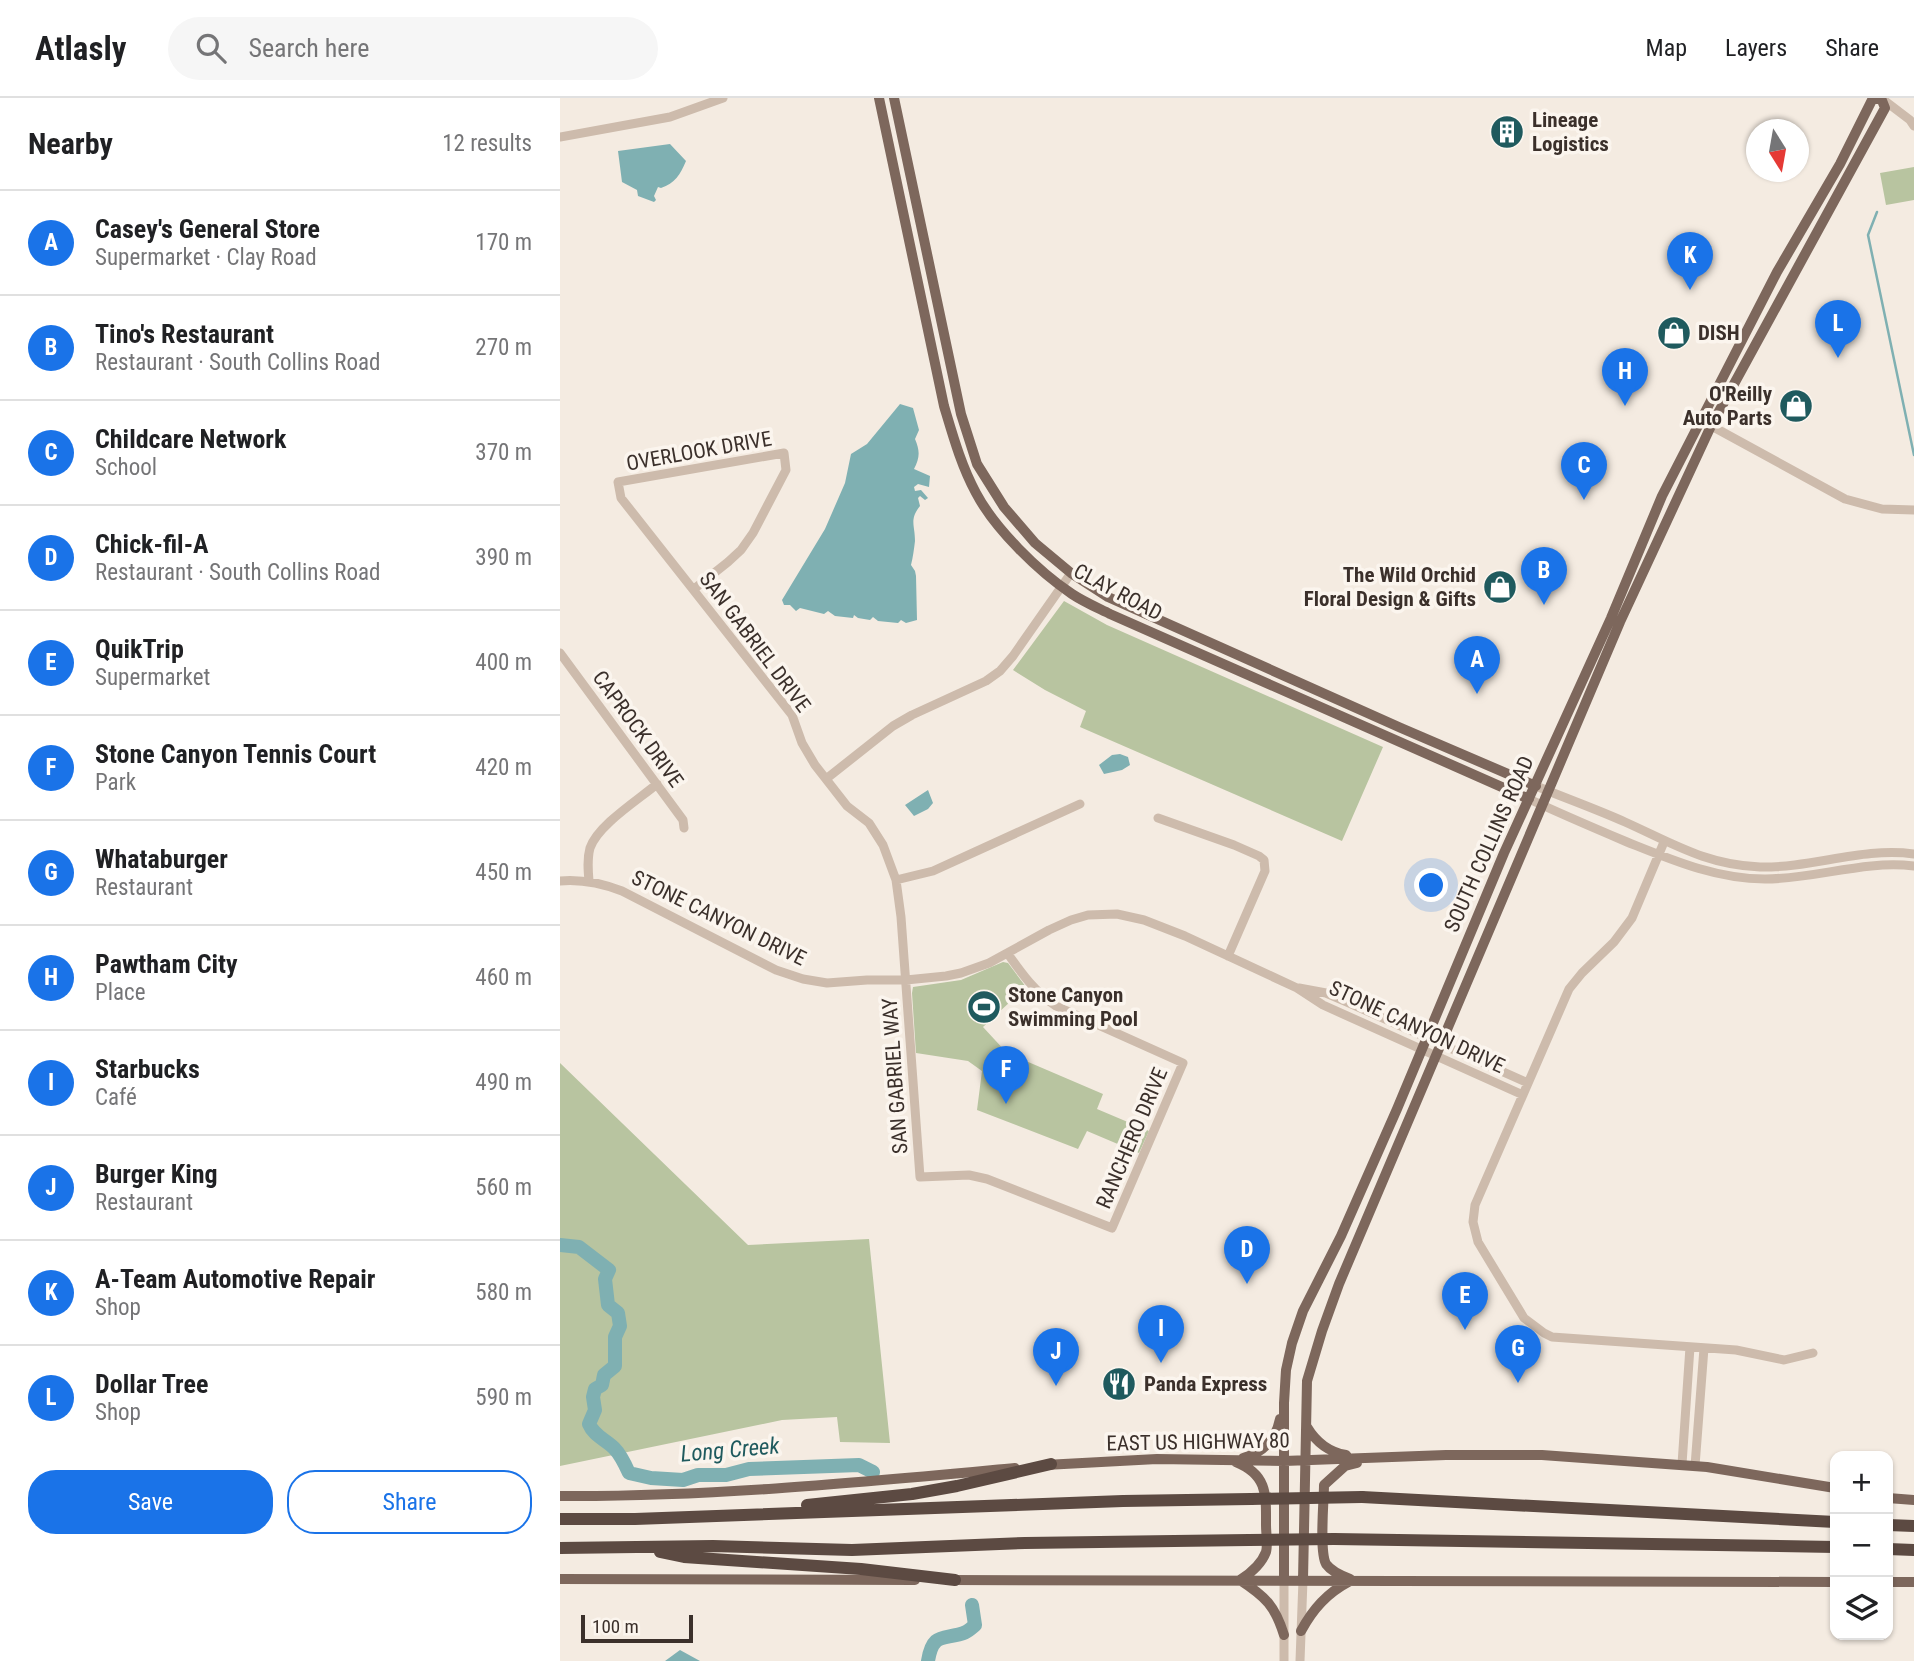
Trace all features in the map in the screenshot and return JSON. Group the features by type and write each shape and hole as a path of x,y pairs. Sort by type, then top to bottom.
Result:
{"highway":[{"path":"635,1519 859,1501 912,1494 1051,1464"},
{"path":"560,1519 635,1519 1122,1501 1362,1497 1830,1522"},
{"path":"1893,1525 1914,1526"},
{"path":"560,1548 713,1546 852,1550 1025,1543 1334,1539 1830,1547"},
{"path":"636,1547 684,1557 861,1569 955,1580"},
{"path":"1893,1549 1914,1550"}],"main road":[{"name":"CLAY ROAD","path":"880,98 944,406 957,449 976,494 1005,533 1035,565 1062,587 1110,614 1529,799"},
{"name":"CLAY ROAD","path":"894,98 961,414 977,464 1004,507 1027,534 1071,573 1108,597 1536,786"},
{"name":"SOUTH COLLINS ROAD","path":"1303,1580 1307,1381 1322,1331 1549,791 1662,496 1706,423 1885,108 1880,98 1872,100 1842,159 1777,272 1706,423"},
{"path":"1842,159 1850,169"},
{"name":"SOUTH COLLINS ROAD","path":"1284,1580 1286,1370 1303,1311 1341,1236 1504,853 1610,632"},
{"path":"1341,1236 1357,1243"},
{"path":"1230,1460 1249,1457 1266,1447 1278,1429 1284,1403"},
{"path":"1306,1424 1314,1439 1334,1453 1372,1458"},
{"name":"EAST US HIGHWAY 80","path":"560,1496 729,1491 909,1479 1051,1464 1157,1459 1284,1461 1446,1455 1542,1455 1682,1464 1830,1487"},
{"path":"1352,1580 1327,1565 1323,1551 1324,1485 1345,1466 1372,1458"},
{"path":"1230,1460 1250,1468 1261,1479 1266,1494 1267,1551 1257,1568 1240,1580"},
{"path":"1893,1498 1914,1500"},
{"path":"560,1579 1830,1582"},
{"path":"1240,1580 1272,1605 1284,1635"},
{"path":"1301,1631 1322,1600 1352,1580"},
{"path":"1893,1582 1914,1582"}],"street":[{"path":"560,137 670,117 723,98"},
{"path":"1880,98 1914,126"},
{"path":"1706,423 1845,499 1882,509 1914,510"},
{"name":"OVERLOOK DRIVE","path":"618,482 784,453 786,470 753,533 729,562 694,589"},
{"name":"SAN GABRIEL DRIVE","path":"618,482 621,498 792,715 802,743 815,765 847,806 869,823 883,845 896,880 906,980"},
{"path":"826,779 893,726 986,681 1000,671 1009,663 1071,573"},
{"name":"CAPROCK DRIVE","path":"560,653 683,820 684,828"},
{"path":"589,881 587,862 594,839 602,828 657,784"},
{"path":"1536,786 1705,858 1743,865 1780,866 1875,852 1914,854"},
{"path":"1529,799 1703,871 1738,877 1786,878 1874,864 1914,866"},
{"path":"896,880 933,871 1080,804"},
{"path":"1158,818 1234,845 1264,860 1265,871 1228,956"},
{"path":"1664,842 1632,918 1614,942 1569,989 1475,1206 1473,1222 1478,1242 1524,1318 1552,1337 1736,1350 1784,1360 1814,1353"},
{"path":"1822,860 1824,872"},
{"name":"STONE CANYON DRIVE","path":"560,881 589,881 622,891 776,970 827,983 906,980 961,973 1008,954 1060,925 1088,915 1131,916 1228,956 1297,988 1323,1005 1523,1096"},
{"name":"RANCHERO DRIVE","path":"1008,954 1043,998 1183,1063 1112,1228"},
{"name":"SAN GABRIEL WAY","path":"906,980 920,1177 969,1175 987,1179 1112,1228"},
{"name":"STONE CANYON DRIVE","path":"1297,988 1326,993 1528,1083"},
{"path":"1361,1022 1366,1010"},
{"path":"1682,1464 1690,1347"},
{"path":"1695,1466 1704,1348"},
{"path":"1284,1580 1284,1661"},
{"path":"1300,1661 1303,1580"}],"green space":[{"path":"1914,167 1914,200 1886,205 1880,173"},
{"path":"1064,601 1107,625 1383,747 1342,841 1080,727 1086,711 1013,670"},
{"path":"1003,962 1008,963 1026,987 983,1027 1007,1053 1103,1094 1097,1109 1149,1131 1139,1153 1087,1131 1078,1149 977,1110 982,1071 968,1061 916,1053 913,987 961,980"},
{"path":"560,1063 748,1245 869,1239 890,1443 840,1442 837,1417 782,1420 560,1466"}],"water":[{"path":"670,144 686,161 673,181 658,187 654,202 638,196 637,190 622,182 618,151"},
{"path":"900,404 913,408 919,430 915,439 919,454 914,469 930,476 929,487 918,484 914,487 915,491 921,490 928,498 918,498 920,506 914,519 915,541 911,565 916,576 917,620 906,623 901,620 898,623 878,621 873,617 870,620 854,615 853,618 835,616 828,611 824,614 800,608 796,611 790,605 784,605 782,600 825,529 845,483 851,454 867,444"},
{"path":"1112,755 1128,757 1130,765 1122,770 1104,774 1099,765"},
{"path":"928,790 933,803 928,809 914,816 905,805"},
{"path":"984,997 992,1008 987,1009 977,1019 969,1011"},
{"path":"680,1650 700,1661 665,1661"}],"waterway":[{"path":"1877,212 1868,235 1914,455"},
{"name":"Long Creek","path":"560,1245 579,1247 609,1270 605,1279 608,1305 618,1313 620,1326 615,1337 615,1366 604,1375 602,1385 595,1389 595,1410 589,1424 616,1451 629,1473 651,1478 683,1480 698,1475 726,1475 749,1469 859,1465 873,1472"},
{"name":"Long Creek","path":"928,1661 930,1651 937,1641 959,1635 975,1625 972,1605"}],"place":[{"name":"Lineage Logistics","path":"1507,132"},
{"name":"A-Team Automotive Repair","path":"1690,290"},
{"name":"DISH","path":"1674,333"},
{"name":"Dollar Tree","path":"1838,358"},
{"name":"Pawtham City","path":"1625,406"},
{"name":"O'Reilly Auto Parts","path":"1796,406"},
{"name":"Childcare Network","path":"1584,500"},
{"name":"The Wild Orchid Floral Design & Gifts","path":"1500,587"},
{"name":"Tino's Restaurant","path":"1544,605"},
{"name":"Casey's General Store","path":"1477,694"},
{"name":"Stone Canyon Swimming Pool","path":"984,1007"},
{"name":"Stone Canyon Tennis Court","path":"1006,1104"},
{"name":"Chick-fil-A","path":"1247,1284"},
{"name":"QuikTrip","path":"1465,1330"},
{"name":"Starbucks","path":"1161,1363"},
{"name":"Whataburger","path":"1518,1383"},
{"name":"Panda Express","path":"1119,1384"},
{"name":"Burger King","path":"1056,1386"}]}
